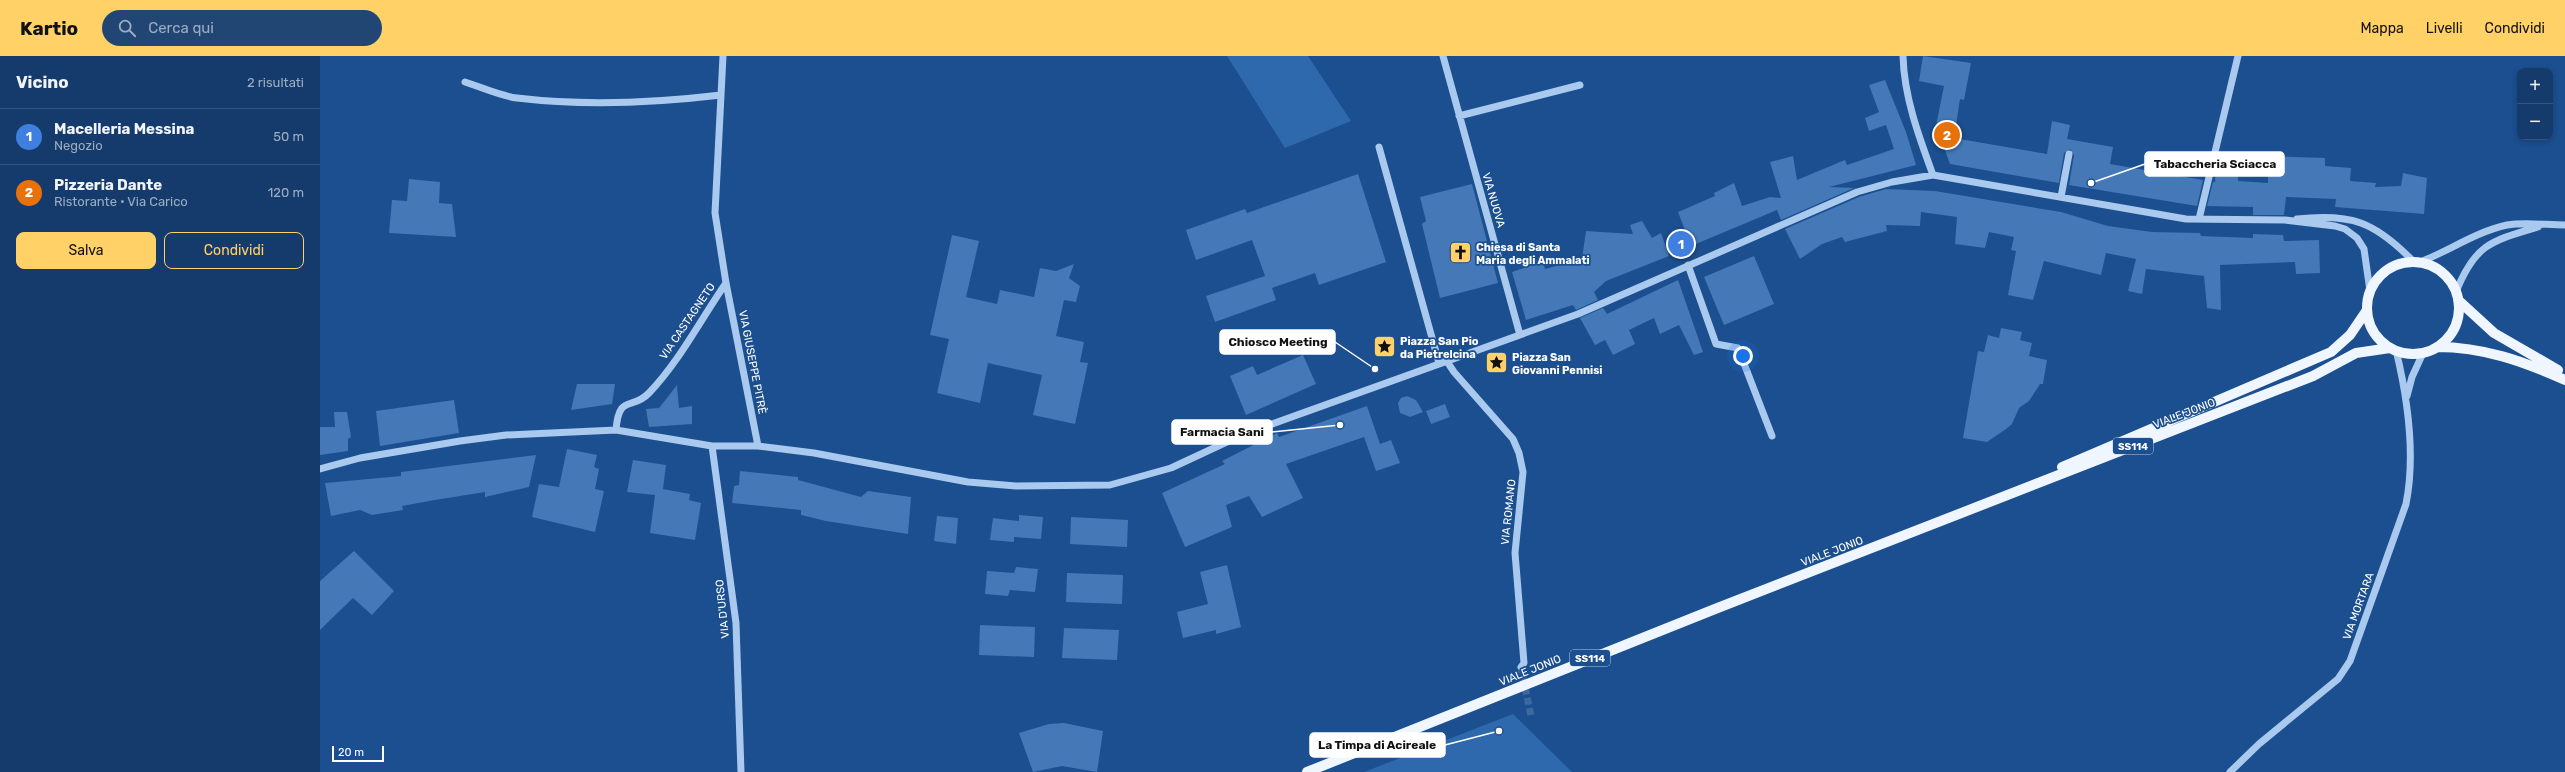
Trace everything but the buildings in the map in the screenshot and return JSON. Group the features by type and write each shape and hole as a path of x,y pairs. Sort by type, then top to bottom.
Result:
{"main road":[{"path":"2457,296 2456,321 2452,331 2437,347 2423,353 2409,353 2393,349 2374,332 2367,310 2370,291 2380,277 2392,267 2417,262 2442,272 2457,296 2494,333 2565,374"},
{"name":"VIALE JONIO","path":"1875,547 2313,362 2331,352 2350,335 2367,310"},
{"path":"2437,347 2484,351 2516,359 2565,380"},
{"name":"VIALE JONIO","path":"1307,772 1875,547 2313,376 2356,353 2393,349"}],"street":[{"name":"VIA CASTAGNETO","path":"616,430 618,413 624,405 648,395 664,375 726,283 715,213 723,56"},
{"name":"VIA NUOVA","path":"1443,56 1520,335"},
{"path":"1903,56 1904,77 1910,106 1933,175"},
{"path":"2199,219 2238,56"},
{"path":"465,82 516,98 666,102 721,95"},
{"path":"1459,116 1580,85"},
{"path":"1379,147 1439,363"},
{"path":"2061,196 2069,154"},
{"path":"320,469 360,458 460,441 506,435 616,430 712,446 758,446 814,452 968,482 1016,486 1110,485 1171,468 1244,434 1446,360 1578,314 1857,192 1892,182 1933,175 2061,196 2186,219 2285,220 2335,226 2344,229 2357,238 2364,249 2370,291"},
{"path":"2285,220 2326,216 2361,222 2396,243 2417,262 2444,253 2467,238 2507,225 2565,225"},
{"path":"2457,296 2472,259 2486,245 2545,225"},
{"path":"1688,265 1716,344 1738,348 1772,436"},
{"name":"VIA GIUSEPPE PITRÈ","path":"726,283 758,446"},
{"path":"2393,349 2406,398"},
{"path":"2406,398 2412,377 2423,353"},
{"name":"VIA ROMANO","path":"1446,360 1513,439 1519,454 1523,472 1515,553 1524,663 1521,667"},
{"name":"VIA MORTARA","path":"2230,772 2259,744 2338,679 2350,661 2406,504 2410,478 2406,398"},
{"name":"VIA D'URSO","path":"712,446 736,623 741,772"}],"shaded area":[{"path":"1227,56 1308,56 1351,121 1285,148"},
{"path":"1513,714 1572,772 1364,772"}],"tunnel":[{"path":"1521,667 1531,716"}],"place":[{"name":"Pizzeria Dante","path":"1947,135"},
{"name":"Tabaccheria Sciacca","path":"2091,183"},
{"name":"Macelleria Messina","path":"1681,244"},
{"name":"Chiesa di Santa Maria degli Ammalati","path":"1460,253"},
{"name":"Piazza San Pio da Pietrelcina","path":"1385,347"},
{"name":"Piazza San Giovanni Pennisi","path":"1496,363"},
{"name":"Chiosco Meeting","path":"1375,369"},
{"name":"Farmacia Sani","path":"1340,425"},
{"name":"La Timpa di Acireale","path":"1499,731"}]}
